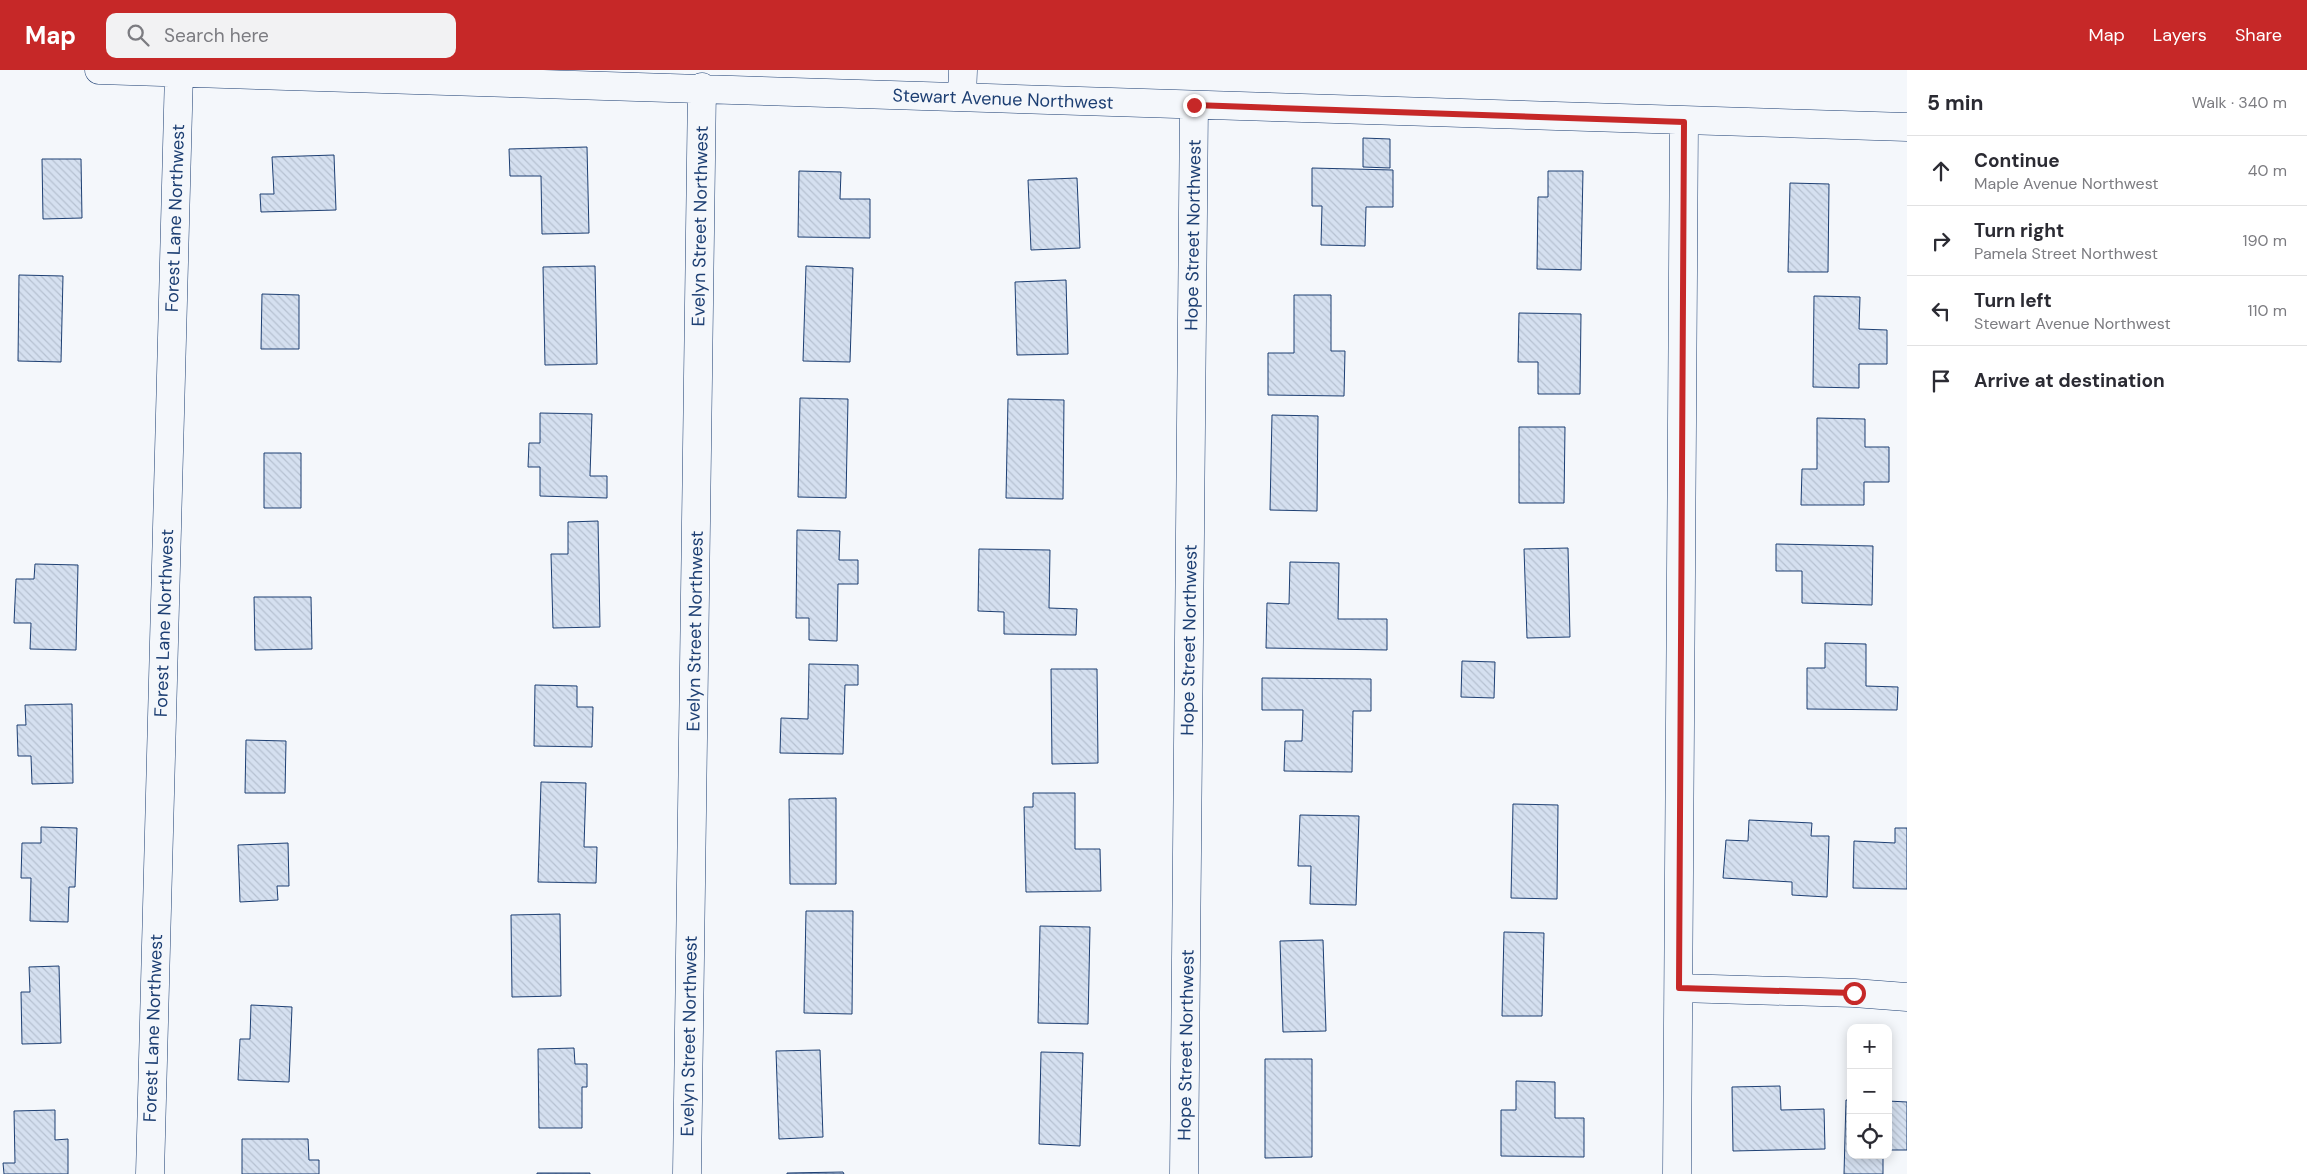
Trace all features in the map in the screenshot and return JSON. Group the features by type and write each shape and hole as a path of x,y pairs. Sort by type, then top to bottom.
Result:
{"street":[{"name":"Stewart Avenue Northwest","path":"99,70 702,87 1684,122 1907,128"},
{"path":"962,97 963,70"},
{"name":"Forest Lane Northwest","path":"150,1174 179,72"},
{"name":"Evelyn Street Northwest","path":"688,1174 702,87"},
{"name":"Hope Street Northwest","path":"1184,1174 1194,105"},
{"path":"1676,1174 1679,988 1684,122"},
{"path":"1679,988 1854,993 1907,997"}],"building":[{"path":"1363,138 1390,139 1390,168 1363,167"},
{"path":"587,147 589,233 542,234 541,176 510,176 509,149"},
{"path":"334,155 336,210 261,212 260,194 274,194 272,157"},
{"path":"42,159 81,159 82,218 43,219"},
{"path":"1312,168 1393,170 1393,207 1366,207 1365,246 1321,245 1322,206 1312,206"},
{"path":"799,171 841,172 840,199 870,199 870,238 798,237"},
{"path":"1548,171 1583,171 1581,270 1537,269 1538,197 1548,197"},
{"path":"1077,178 1080,248 1031,250 1028,180"},
{"path":"1790,183 1829,184 1828,272 1788,272"},
{"path":"595,266 597,364 545,365 543,267"},
{"path":"806,266 853,268 850,362 803,361"},
{"path":"19,275 63,276 61,362 18,361"},
{"path":"1066,280 1068,354 1017,355 1015,282"},
{"path":"262,294 299,295 299,349 261,349"},
{"path":"1294,295 1331,295 1331,351 1345,351 1344,396 1268,395 1268,353 1294,353"},
{"path":"1814,296 1860,297 1859,329 1887,330 1887,364 1859,364 1859,388 1813,387"},
{"path":"1519,313 1581,314 1580,394 1538,394 1538,362 1518,362"},
{"path":"800,398 848,399 846,498 798,497"},
{"path":"1008,399 1064,400 1063,499 1006,498"},
{"path":"540,413 592,414 590,476 607,476 607,498 540,496 540,467 528,467 529,443 540,443"},
{"path":"1272,415 1318,416 1317,511 1270,510"},
{"path":"1817,418 1865,419 1865,447 1889,447 1889,482 1864,482 1864,505 1801,505 1802,469 1817,469"},
{"path":"1519,427 1565,427 1564,503 1519,503"},
{"path":"264,453 301,453 301,508 264,508"},
{"path":"598,521 600,627 553,628 551,554 568,554 568,522"},
{"path":"797,530 840,531 839,560 858,560 858,584 838,584 837,641 809,640 809,618 796,618"},
{"path":"1776,544 1873,546 1872,605 1802,603 1802,571 1776,571"},
{"path":"1568,548 1570,637 1527,638 1524,549"},
{"path":"979,549 1050,550 1049,608 1077,609 1076,635 1004,634 1004,612 978,611"},
{"path":"1290,562 1339,563 1338,619 1387,619 1387,650 1266,648 1267,603 1289,604"},
{"path":"35,564 78,565 76,650 30,649 31,623 14,623 16,579 34,579"},
{"path":"254,597 311,597 312,649 255,650"},
{"path":"1825,643 1866,644 1866,686 1898,687 1897,710 1807,709 1807,668 1825,668"},
{"path":"1462,661 1495,662 1494,698 1461,697"},
{"path":"809,664 858,665 858,685 845,685 843,754 780,753 781,718 808,719"},
{"path":"1051,669 1097,669 1098,763 1052,764"},
{"path":"1262,678 1371,679 1371,711 1353,711 1352,772 1284,771 1285,741 1302,741 1303,710 1262,710"},
{"path":"535,685 577,686 577,707 593,707 592,747 534,746"},
{"path":"72,704 73,783 32,784 31,756 18,756 17,725 26,725 25,705"},
{"path":"246,740 286,741 285,793 245,793"},
{"path":"541,782 586,783 584,847 597,847 596,883 538,882"},
{"path":"1033,793 1075,793 1075,849 1100,849 1101,891 1026,892 1024,807 1033,807"},
{"path":"836,798 836,884 790,884 789,799"},
{"path":"1513,804 1558,805 1557,899 1511,898"},
{"path":"1300,815 1359,816 1356,905 1310,904 1311,866 1298,866"},
{"path":"1749,820 1812,823 1811,836 1829,836 1827,897 1792,895 1792,882 1723,878 1726,840 1748,841"},
{"path":"41,827 77,828 75,887 69,887 68,922 30,921 31,878 21,878 22,843 41,843"},
{"path":"1895,828 1907,828 1907,889 1853,888 1854,841 1895,843"},
{"path":"288,843 289,886 277,886 278,900 240,902 238,845"},
{"path":"806,911 853,911 852,1014 804,1013"},
{"path":"560,914 561,996 512,997 511,915"},
{"path":"1040,926 1090,927 1088,1024 1038,1023"},
{"path":"1504,932 1544,933 1542,1016 1502,1016"},
{"path":"1323,940 1326,1031 1283,1032 1280,941"},
{"path":"59,966 61,1043 22,1044 21,992 30,992 29,967"},
{"path":"251,1005 292,1007 289,1082 238,1080 240,1039 250,1039"},
{"path":"574,1048 575,1064 587,1064 587,1087 582,1087 582,1128 539,1128 538,1049"},
{"path":"820,1050 823,1137 779,1139 776,1051"},
{"path":"1041,1052 1083,1053 1080,1146 1039,1144"},
{"path":"1265,1059 1312,1059 1312,1157 1265,1158"},
{"path":"1516,1081 1555,1082 1555,1118 1584,1118 1584,1157 1501,1156 1501,1110 1516,1110"},
{"path":"1780,1086 1781,1110 1824,1109 1825,1149 1733,1151 1732,1087"},
{"path":"1847,1100 1847,1159 1883,1159 1883,1174 1844,1174"},
{"path":"1892,1101 1907,1102 1907,1150 1892,1150"},
{"path":"55,1110 55,1140 68,1139 68,1174 4,1174 3,1163 15,1163 14,1111"},
{"path":"242,1139 308,1139 309,1160 319,1160 319,1174 242,1174"},
{"path":"843,1172 844,1174 787,1174 787,1173"},
{"path":"590,1173 590,1174 537,1174"}],"route":[{"path":"1194,105 1684,122 1679,988 1854,993"}]}
